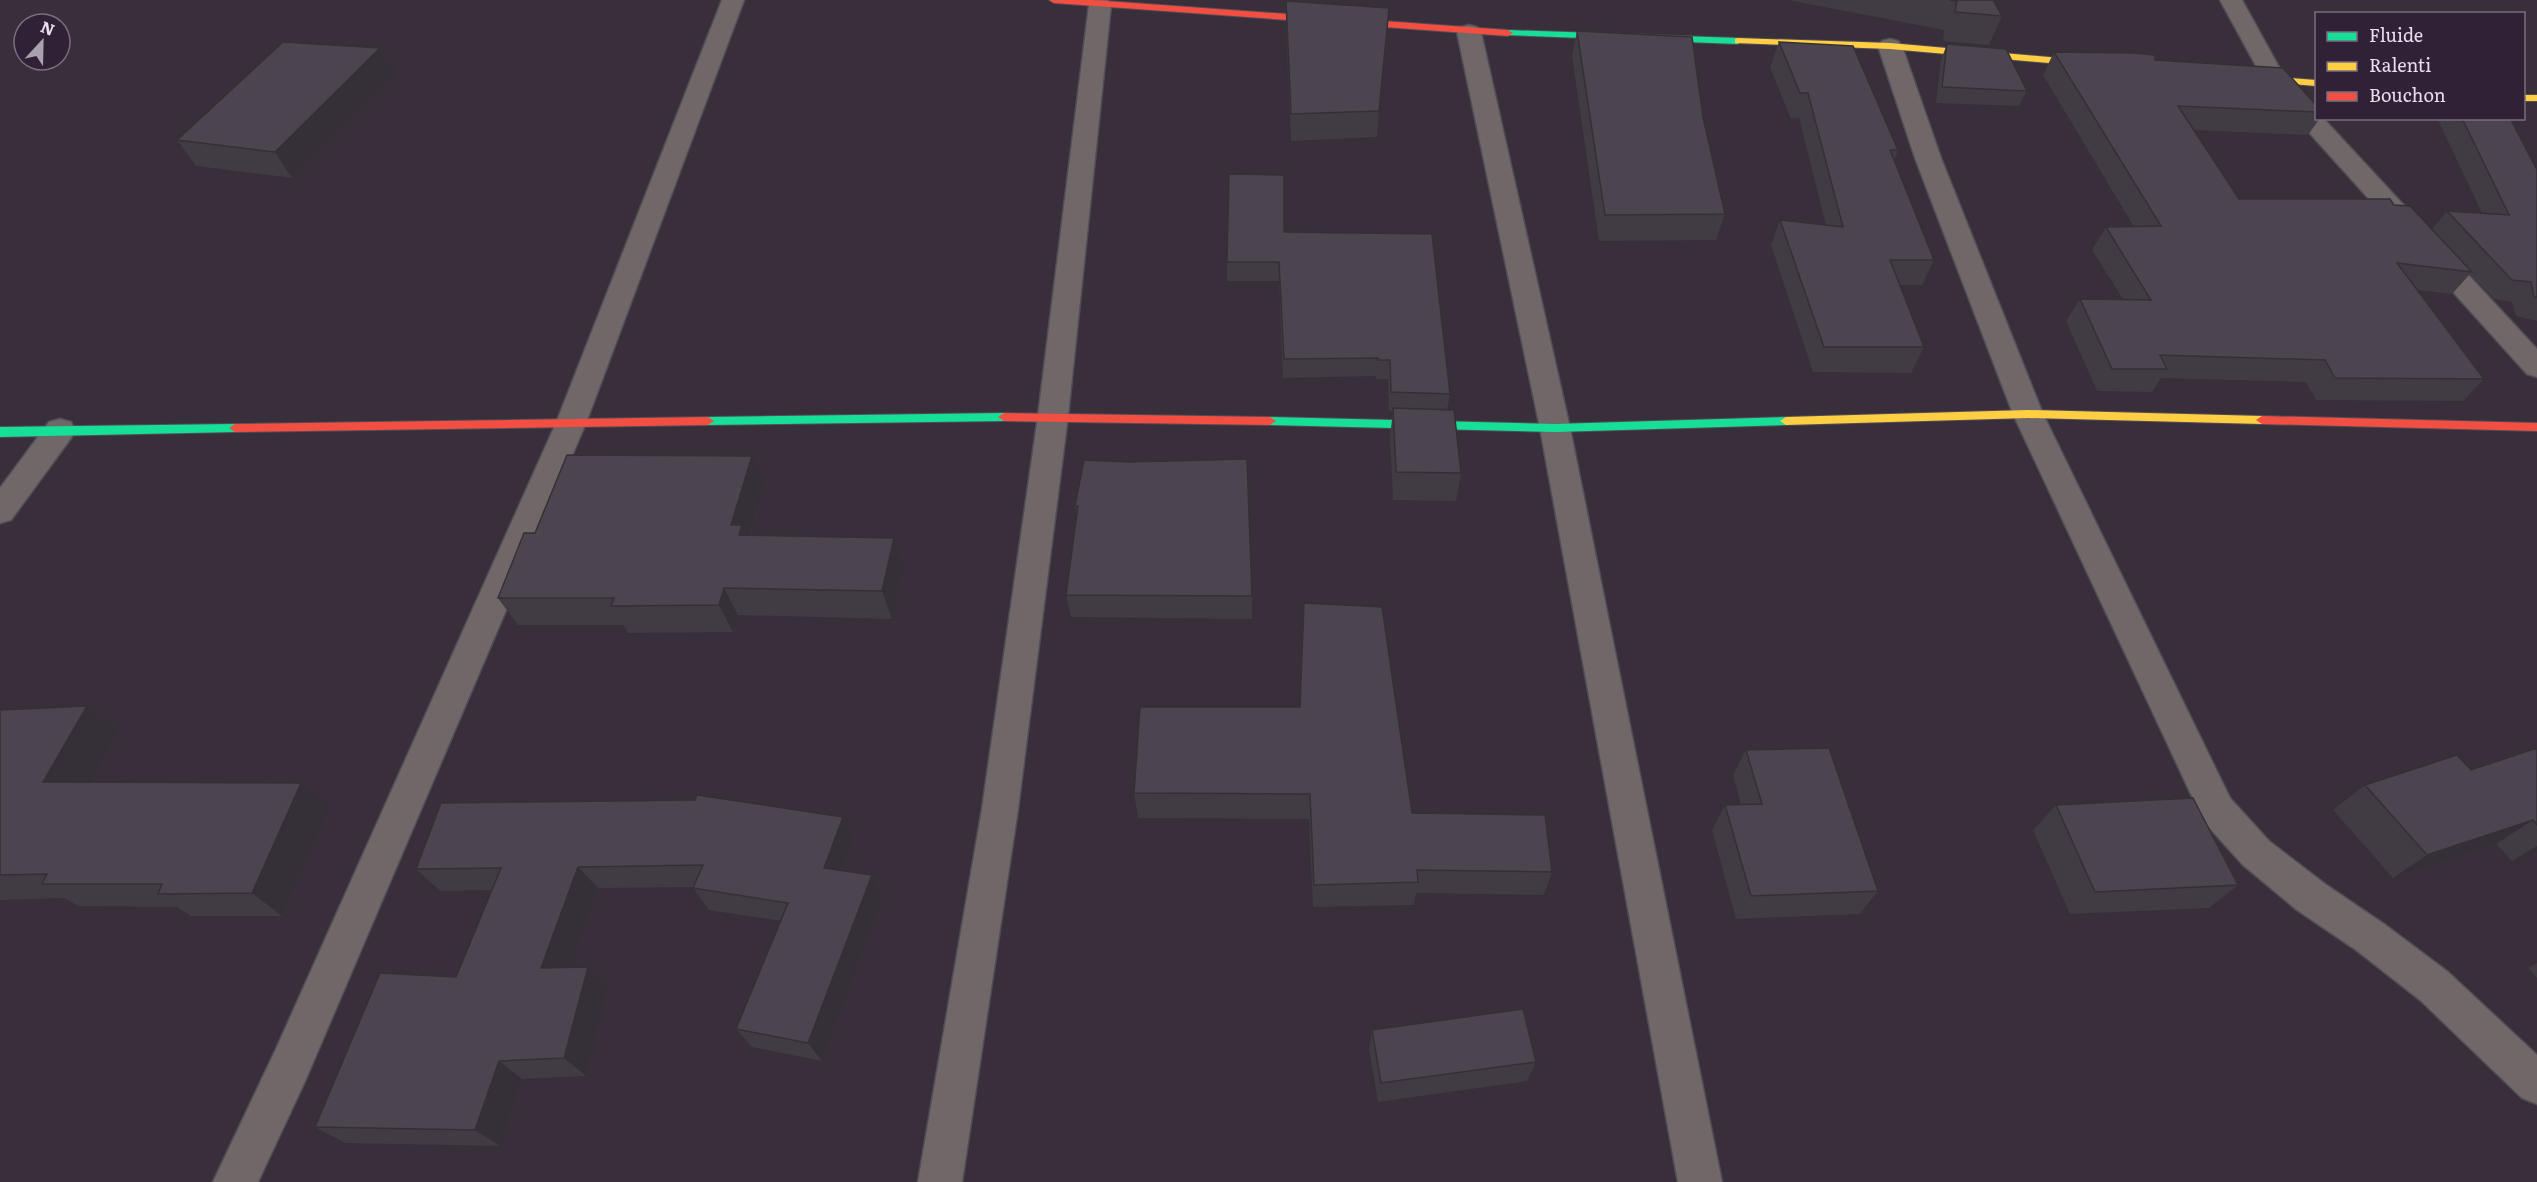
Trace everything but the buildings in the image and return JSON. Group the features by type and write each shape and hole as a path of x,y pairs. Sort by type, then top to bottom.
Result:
{"street":[{"path":"235,1182 291,1064 571,423 733,0"},
{"path":"1054,0 1469,32 1890,46 2111,66"},
{"path":"2231,0 2275,81 2537,367"},
{"path":"940,1182 1000,809 1053,416 1100,5"},
{"path":"1469,32 1555,428 1700,1182"},
{"path":"1890,46 1928,158 2028,414 2217,810 2256,853 2311,897 2370,937 2434,986 2537,1083"},
{"path":"2240,78 2315,84"},
{"path":"0,432 60,429 1053,416 1555,428 2028,414 2537,427"},
{"path":"0,511 60,429"}],"traffic: fast":[{"path":"1508,33 1738,41"},
{"path":"708,421 1004,417"},
{"path":"1270,421 1555,428 1786,421"},
{"path":"0,432 235,428"}],"traffic: slow":[{"path":"1738,41 1890,46 2094,64"},
{"path":"2250,78 2315,83"},
{"path":"2525,98 2537,98"},
{"path":"1786,421 2028,414 2262,420"}],"traffic: jam":[{"path":"1054,0 1508,33"},
{"path":"1004,417 1270,421"},
{"path":"2262,420 2537,427"},
{"path":"235,428 708,421"}]}
